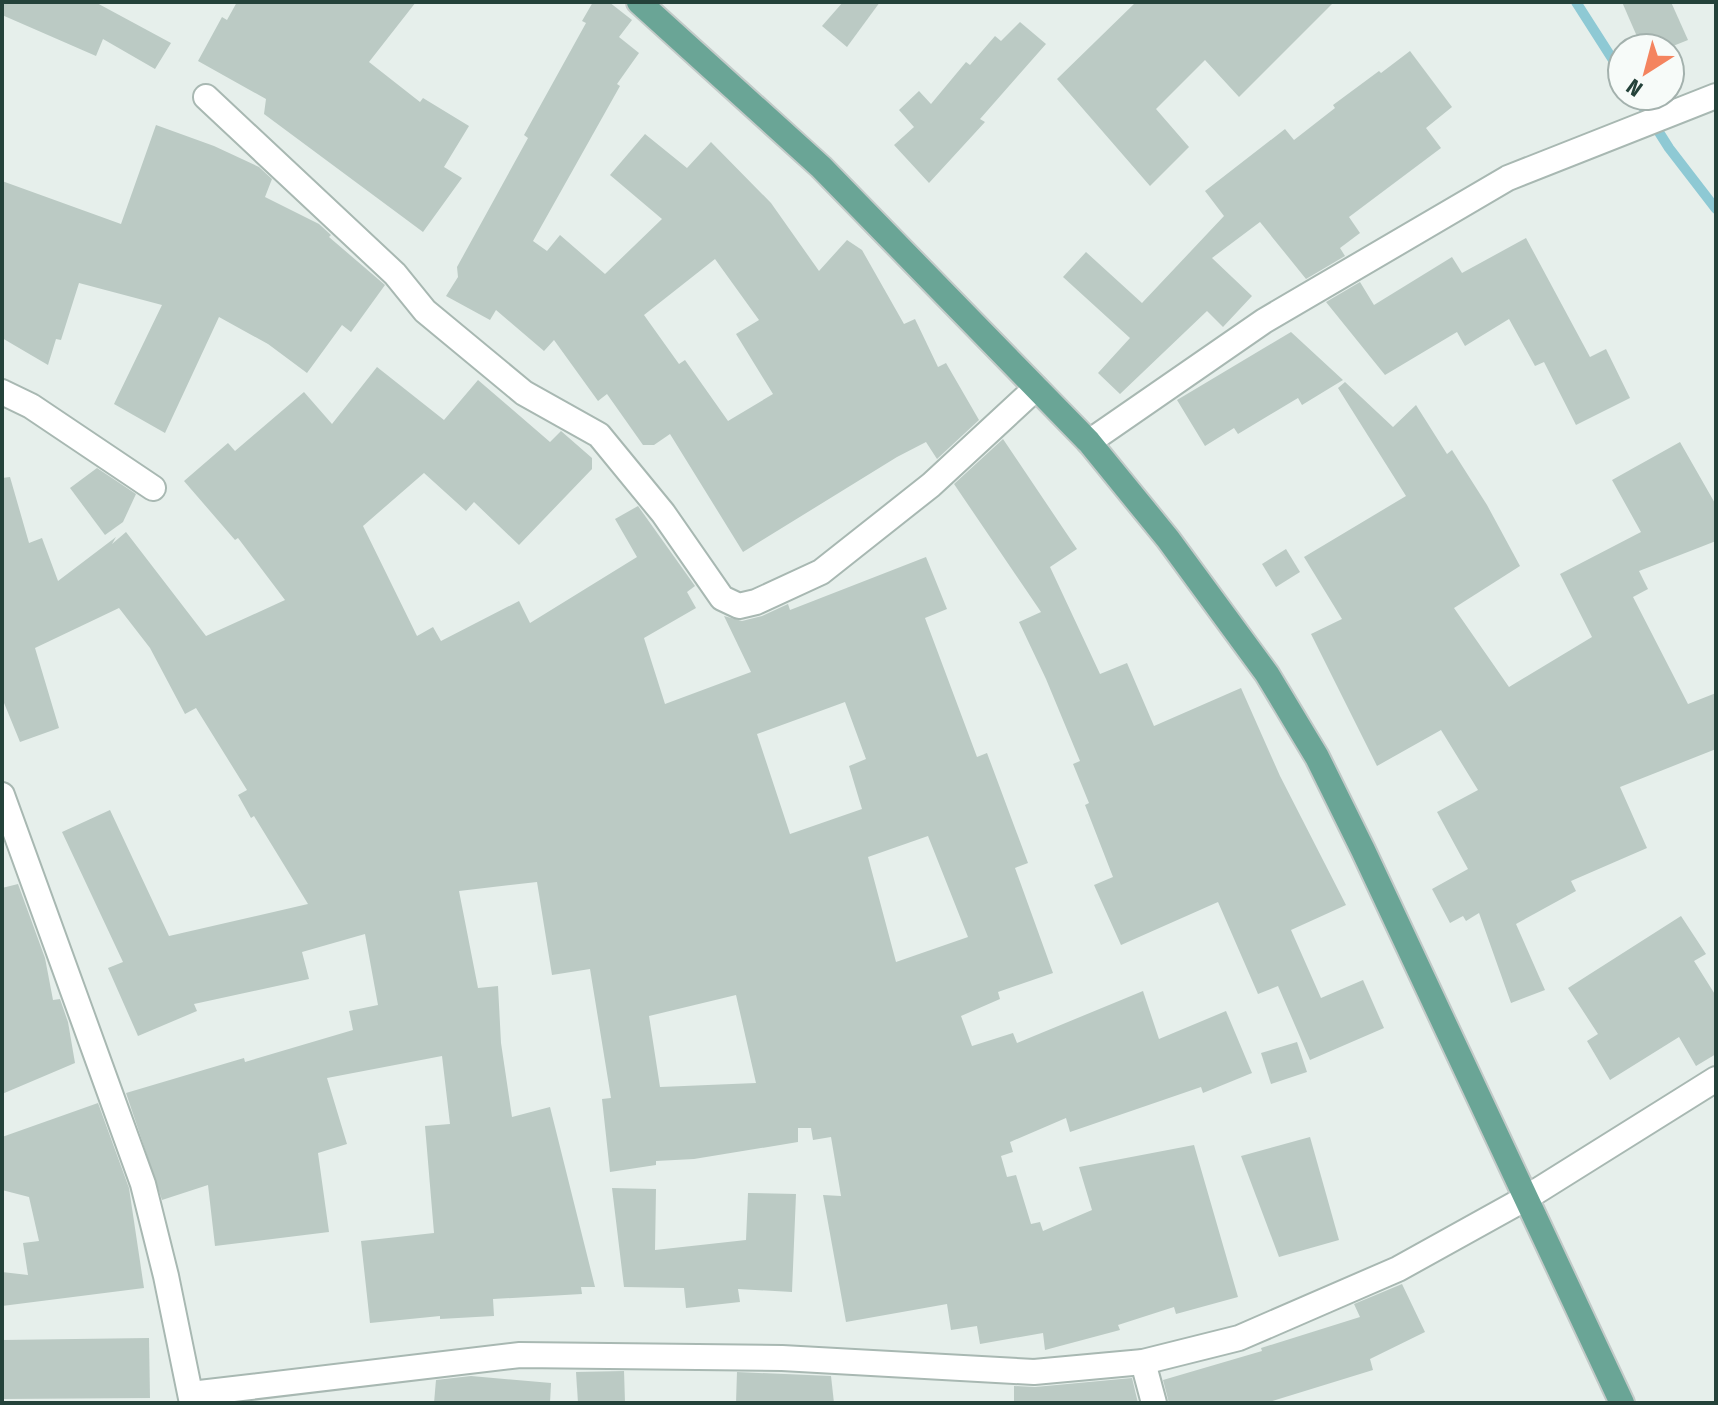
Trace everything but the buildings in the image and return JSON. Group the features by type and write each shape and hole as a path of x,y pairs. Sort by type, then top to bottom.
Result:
{"main road":[{"path":"639,2 821,167 1089,442 1168,539 1267,674 1317,757 1622,1403"}],"street":[{"path":"1089,442 1264,321 1508,178 1716,96"},
{"path":"206,97 395,274 425,311 524,393 599,435 663,513 722,598 739,606 756,602 821,572 931,485 1036,388"},
{"path":"2,392 31,406 153,488"},
{"path":"2,795 143,1184 192,1398 520,1355 782,1358 1034,1372 1143,1362 1239,1338 1398,1269 1526,1198 1716,1079"},
{"path":"1143,1362 1154,1403"}],"waterway":[{"path":"1576,2 1606,49"},
{"path":"1646,112 1669,148 1716,209"}]}
